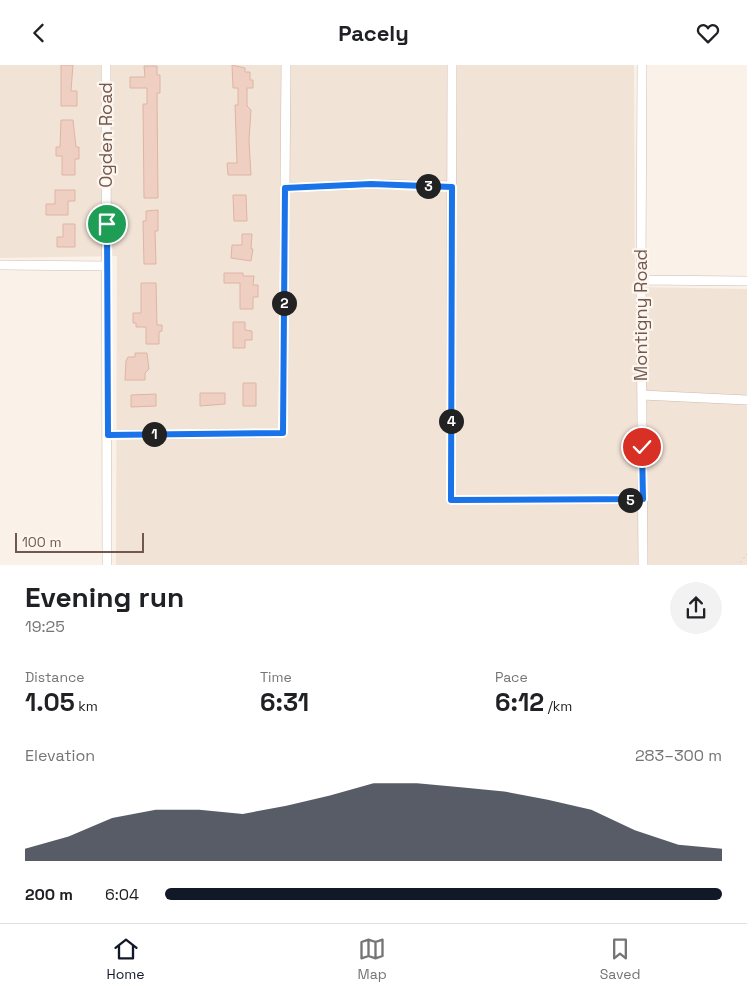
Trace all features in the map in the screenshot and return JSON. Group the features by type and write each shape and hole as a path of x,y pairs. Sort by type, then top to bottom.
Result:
{"street":[{"name":"Ogden Road","path":"106,65 107,565"},
{"path":"108,435 283,433 286,65"},
{"path":"452,65 451,500 643,499"},
{"name":"Montigny Road","path":"642,65 640,280 643,565"},
{"path":"285,188 371,184 452,187"},
{"path":"0,265 107,266"},
{"path":"640,280 747,281"},
{"path":"642,395 747,400"}],"path":[{"path":"737,565 747,554"}],"shaded area":[{"path":"0,65 634,65 635,287 747,289 747,565 116,565 117,256 0,258"}],"building":[{"path":"61,65 73,65 71,91 77,91 77,106 61,106"},
{"path":"232,65 245,68 245,72 250,72 250,80 253,80 253,88 247,88 247,106 251,110 249,141 251,175 228,175 227,163 237,163 235,105 238,105 238,88 233,88"},
{"path":"144,66 157,66 157,75 160,75 160,93 157,93 158,198 144,198 143,104 147,104 147,88 130,88 130,77 145,77"},
{"path":"61,120 73,120 76,147 79,147 79,159 75,159 75,175 62,175 62,156 56,156 56,147 60,147"},
{"path":"55,190 75,190 75,201 68,201 68,215 46,215 46,204 55,204"},
{"path":"233,195 246,195 247,221 234,221"},
{"path":"158,210 158,231 155,231 156,264 144,264 143,221 146,221 146,211"},
{"path":"63,224 75,224 75,247 57,247 57,237 63,237"},
{"path":"242,234 252,234 251,249 253,249 251,261 231,258 232,245 242,245"},
{"path":"224,273 243,273 243,276 254,276 253,285 258,285 258,297 253,297 253,309 240,309 240,283 224,283"},
{"path":"141,283 156,283 157,325 162,325 162,331 159,332 159,344 146,344 146,327 136,327 136,323 133,323 133,313 141,313"},
{"path":"233,322 245,322 245,330 252,331 252,340 245,340 245,348 233,348"},
{"path":"135,353 147,353 149,369 145,373 145,380 125,380 126,361 128,357 135,357"},
{"path":"243,383 256,383 256,406 243,406"},
{"path":"200,393 225,393 225,404 200,406"},
{"path":"156,394 156,406 131,407 131,395"}],"route":[{"path":"107,224 108,435 283,433 285,188 371,184 452,187 451,500 643,499 642,447"}]}
